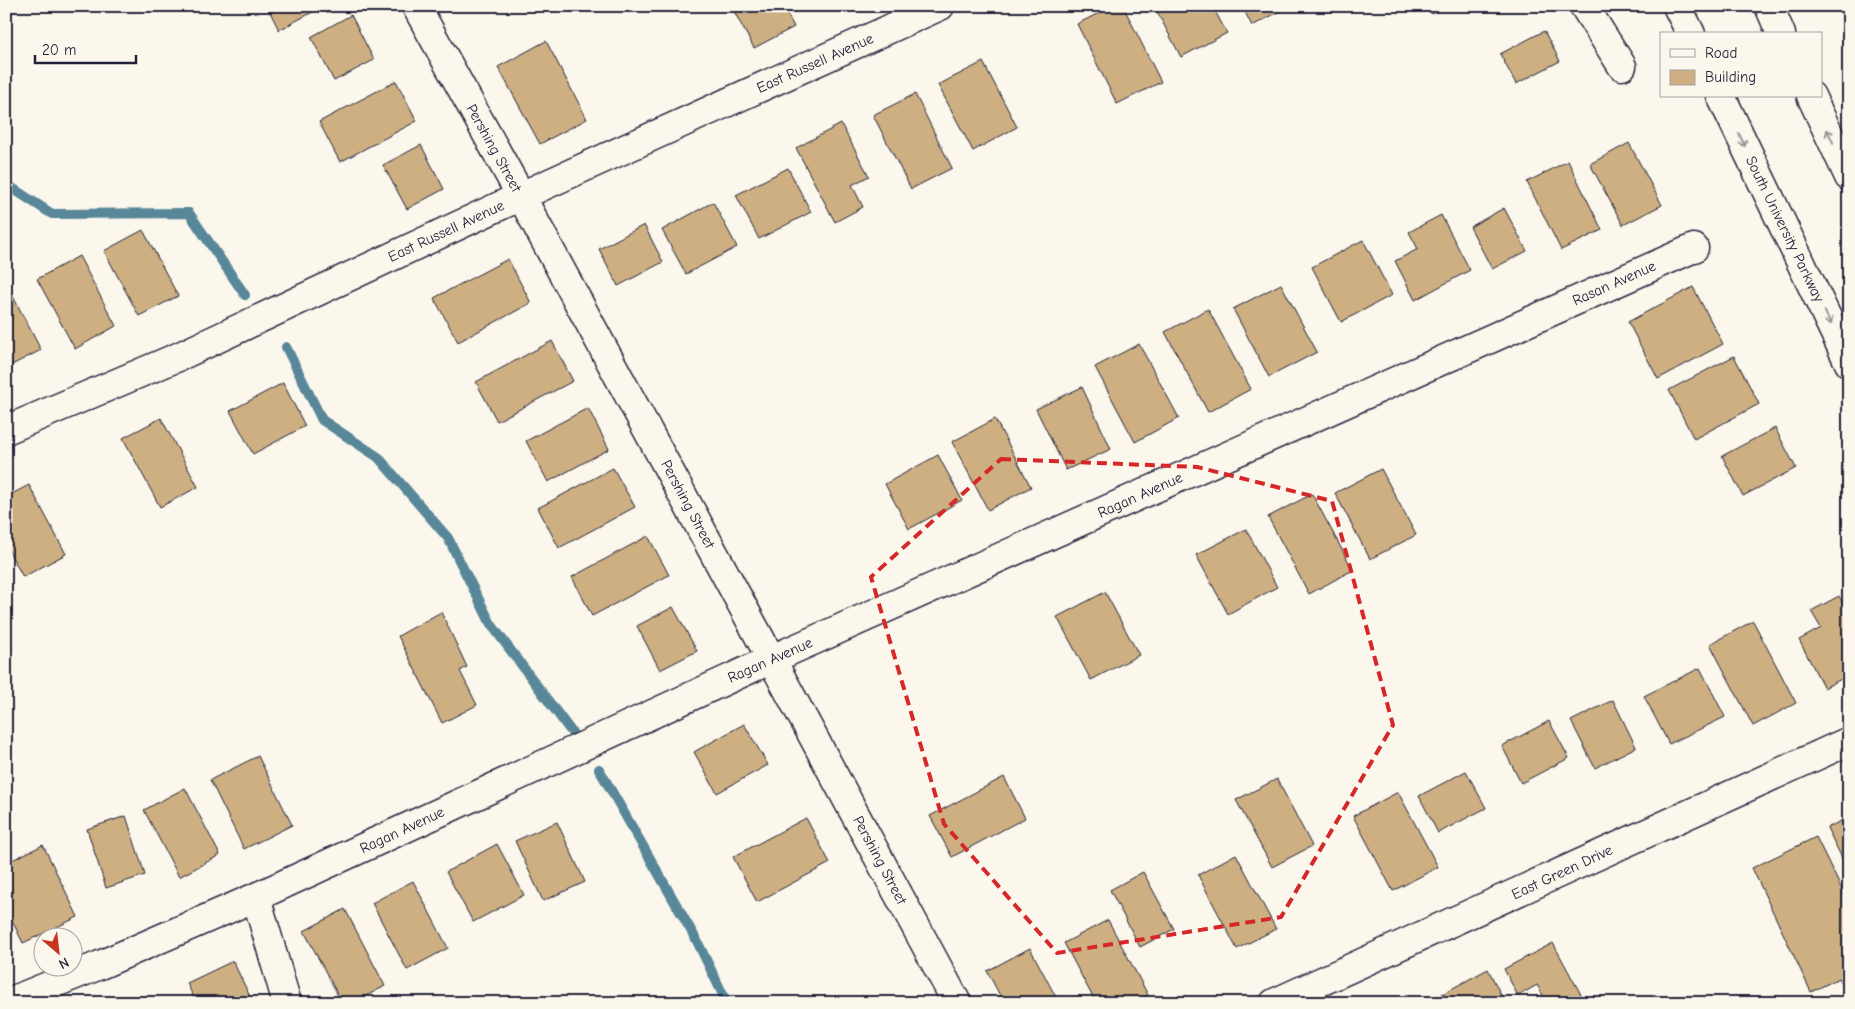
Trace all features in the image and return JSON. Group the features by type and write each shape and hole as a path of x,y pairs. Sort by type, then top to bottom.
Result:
{"street":[{"name":"Pershing Street","path":"416,6 521,196 957,1003"},
{"name":"East Russell Avenue","path":"6,430 178,357 521,196 940,6"},
{"path":"1584,6 1622,66"},
{"path":"1678,6 1690,32"},
{"path":"1768,6 1781,32"},
{"name":"South University Parkway","path":"1722,98 1849,363"},
{"path":"1812,98 1849,177"},
{"name":"Rasan Avenue","path":"1534,319 1694,248"},
{"name":"Ragan Avenue","path":"6,1003 100,965 256,897 772,659 1534,319"},
{"name":"East Green Drive","path":"1274,1003 1849,741"},
{"path":"256,897 287,1003"}],"highlighted area":[{"path":"1001,459 1197,467 1332,501 1393,725 1281,917 1057,953 944,824 871,577"}],"building":[{"path":"267,6 324,6 279,30"},
{"path":"731,6 783,6 794,27 754,48"},
{"path":"1113,6 1123,6 1161,82 1117,104 1077,24"},
{"path":"1154,6 1212,6 1227,33 1181,57"},
{"path":"1242,6 1290,6 1252,26"},
{"path":"1429,6 1449,6 1432,14"},
{"path":"351,15 374,60 334,81 311,37"},
{"path":"1544,31 1560,61 1516,84 1500,54"},
{"path":"546,41 587,119 540,144 498,67"},
{"path":"983,62 1017,127 973,151 938,85"},
{"path":"396,81 417,121 340,162 319,122"},
{"path":"915,94 952,168 911,189 873,115"},
{"path":"841,124 869,176 852,185 863,207 835,222 796,148"},
{"path":"1629,143 1662,205 1623,225 1590,164"},
{"path":"421,145 444,189 407,209 383,165"},
{"path":"1568,161 1602,230 1561,250 1527,182"},
{"path":"788,168 811,212 759,239 736,195"},
{"path":"713,202 737,247 686,274 662,230"},
{"path":"1504,208 1527,251 1492,269 1470,227"},
{"path":"1441,215 1470,270 1415,300 1395,261 1418,249 1409,232"},
{"path":"644,225 663,262 618,286 599,249"},
{"path":"143,230 178,296 139,316 104,251"},
{"path":"1363,240 1392,295 1341,322 1312,267"},
{"path":"79,256 116,326 75,349 37,279"},
{"path":"508,259 531,303 458,342 434,298"},
{"path":"6,283 41,350 6,368"},
{"path":"1281,284 1317,352 1269,377 1233,309"},
{"path":"1693,287 1723,344 1658,379 1628,322"},
{"path":"1208,309 1251,389 1208,412 1165,332"},
{"path":"552,341 573,381 497,421 476,382"},
{"path":"1139,344 1179,418 1135,442 1095,367"},
{"path":"1734,356 1759,404 1694,439 1669,390"},
{"path":"283,383 305,426 253,454 230,411"},
{"path":"1082,387 1111,449 1066,470 1036,409"},
{"path":"588,408 609,449 548,482 526,441"},
{"path":"161,418 198,487 160,507 123,438"},
{"path":"995,419 1031,487 988,510 952,442"},
{"path":"1775,428 1796,468 1743,496 1722,456"},
{"path":"938,455 962,500 909,529 885,484"},
{"path":"613,468 635,507 559,548 538,508"},
{"path":"1381,469 1416,535 1370,559 1335,493"},
{"path":"29,485 66,554 23,577 6,546 6,497"},
{"path":"1312,494 1353,570 1309,594 1268,517"},
{"path":"1246,529 1277,587 1228,614 1196,555"},
{"path":"648,536 669,575 592,616 572,577"},
{"path":"1105,592 1139,655 1091,680 1057,617"},
{"path":"1839,596 1849,614 1849,675 1824,688 1799,640 1821,628 1811,611"},
{"path":"673,607 697,651 660,670 637,626"},
{"path":"441,612 467,667 460,671 477,705 442,723 398,636"},
{"path":"1753,621 1796,703 1753,726 1710,644"},
{"path":"1700,668 1725,717 1669,744 1644,696"},
{"path":"1613,700 1636,747 1595,768 1571,721"},
{"path":"1549,721 1569,758 1521,783 1502,746"},
{"path":"744,724 768,765 717,793 694,752"},
{"path":"258,756 292,825 244,849 210,780"},
{"path":"1466,771 1486,808 1438,833 1419,796"},
{"path":"1004,777 1025,818 952,857 930,816"},
{"path":"1277,779 1312,846 1272,867 1236,800"},
{"path":"185,788 220,855 179,877 144,810"},
{"path":"1398,792 1438,867 1393,891 1353,816"},
{"path":"126,816 145,875 106,888 87,829"},
{"path":"1849,817 1849,872 1827,828"},
{"path":"806,818 830,863 757,902 733,857"},
{"path":"557,822 585,882 543,901 515,841"},
{"path":"1816,837 1849,904 1849,984 1843,987 1839,978 1811,992 1752,868"},
{"path":"497,844 524,895 473,922 446,872"},
{"path":"43,845 78,917 59,926 32,926 32,939 23,943 6,908 6,863"},
{"path":"1236,854 1276,929 1237,949 1198,875"},
{"path":"1143,872 1174,929 1140,947 1110,890"},
{"path":"413,881 448,948 407,970 372,903"},
{"path":"345,909 385,986 353,1003 342,1003 304,931"},
{"path":"1108,920 1148,995 1134,1003 1096,1003 1064,943"},
{"path":"1553,943 1585,1002 1547,1003 1537,985 1518,996 1504,969"},
{"path":"1030,948 1059,1003 1004,1003 987,971"},
{"path":"233,961 253,1003 196,1003 187,983"},
{"path":"1488,969 1505,1003 1447,1003 1442,994"}],"waterway":[{"path":"6,184 52,214 189,213 245,295"},
{"path":"286,347 322,420 378,457 448,538 491,624 573,734"},
{"path":"599,769 697,941 727,1003"}]}
